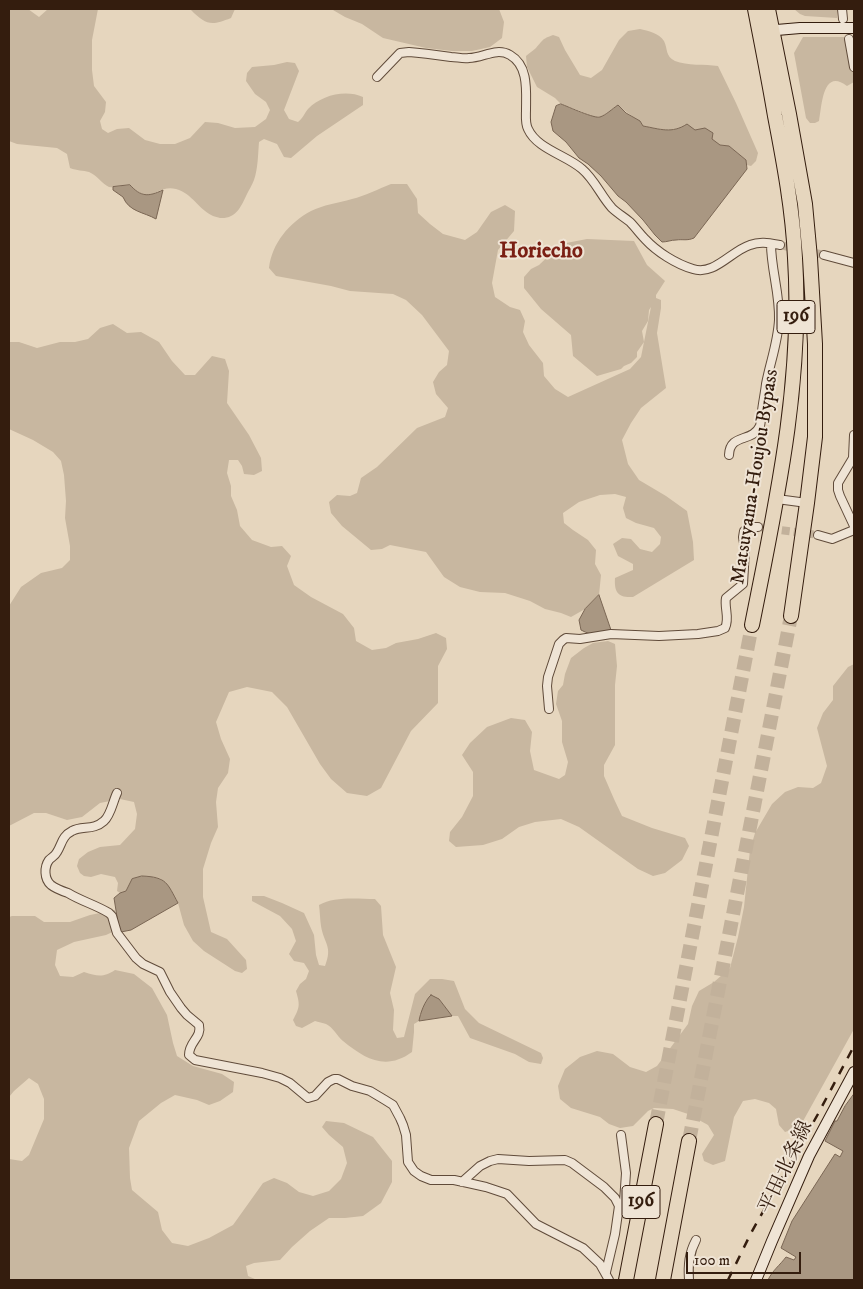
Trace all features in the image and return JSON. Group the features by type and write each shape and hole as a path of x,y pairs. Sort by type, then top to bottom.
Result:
{"highway":[{"name":"Matsuyama-Houjou Bypass","path":"755,9 766,31 789,114 805,204 810,258 815,344 815,428 808,503 791,616"},
{"name":"Matsuyama-Houjou Bypass","path":"752,625 777,499 787,435 794,369 796,304 795,259 789,197 766,31 768,9"},
{"name":"196","path":"626,1280 656,1124"},
{"name":"196","path":"663,1280 690,1141"}],"main road":[{"path":"766,31 800,28 854,28"},
{"name":"平田北条線","path":"756,1280 809,1156 854,1072"}],"street":[{"path":"842,9 843,19"},
{"path":"849,39 854,67"},
{"path":"378,77 400,53 409,52 467,59 494,52 510,55 518,61 526,79 526,120 533,137 544,146 582,169 597,185 613,208 631,223 646,241 668,258 693,270 706,270 749,245 761,242 776,244 771,257 777,289 778,332 766,383 760,425 754,434 734,442 730,446 729,455"},
{"path":"824,254 854,264"},
{"path":"818,536 832,539 854,528 840,496 838,483 853,458 854,435"},
{"path":"777,499 808,503"},
{"path":"549,709 548,677 559,644 566,638 580,639 611,634 659,636 698,634 725,628 728,620 725,605 726,598 743,584 744,531 750,527 758,527"},
{"path":"117,793 106,820 99,825 70,831 60,842 56,854 49,860 46,866 47,880 60,890 109,913 112,916 120,938 136,958 143,964 160,972 181,1008 187,1016 199,1025 200,1033 190,1047 189,1055 191,1058 262,1072 280,1078 290,1083 308,1098 315,1096 328,1082 334,1079 370,1091 393,1105 404,1125 408,1162 414,1171 426,1179 462,1182 507,1194 536,1224 583,1248 600,1264 607,1276"},
{"path":"607,1276 622,1204 626,1173 621,1135"},
{"path":"462,1182 480,1166 498,1159 529,1161 565,1160 572,1163 604,1187 622,1204 642,1200"},
{"path":"689,1280 689,1259 691,1249 696,1240"}],"shaded area":[{"path":"9,9 28,9 39,17 48,9 98,9 92,40 92,70 94,86 106,102 105,112 100,121 102,129 108,133 117,129 129,128 145,140 160,144 175,144 190,138 205,122 218,123 235,128 255,127 266,119 270,110 266,102 255,94 246,81 247,73 252,67 287,62 295,63 299,71 284,110 289,119 298,122 313,104 334,95 349,94 363,97 363,105 317,136 291,158 284,157 277,144 264,139 259,142 255,176 240,208 226,218 215,217 203,210 182,191 169,188 149,195 137,191 130,185 109,187 92,173 70,168 67,154 57,148 17,144 9,141"},
{"path":"191,9 235,9 231,18 209,23 201,19"},
{"path":"333,9 499,9 504,22 502,38 490,47 472,51 452,51 426,48 383,38 362,24 345,17"},
{"path":"794,9 837,9 837,18 805,16"},
{"path":"640,29 662,38 668,55 675,61 718,66 758,153 756,161 751,166 747,165 746,160 729,146 720,145 695,130 666,130 643,126 618,105 601,117 595,118 561,104 537,87 527,67 526,56 543,40 553,35 559,37 580,75 591,78 602,70 619,40 628,31"},
{"path":"803,37 844,37 854,74 854,82 847,86 833,81 828,85 823,98 819,121 815,123 810,123 806,118 794,53"},
{"path":"561,104 597,117 604,115 618,105 626,113 640,121 643,126 660,129 671,130 687,124 695,130 705,128 713,133 712,139 720,145 729,146 746,160 747,169 694,238 662,242 601,176 579,158 566,142 553,131 551,122 556,106"},
{"path":"391,184 407,184 417,199 418,213 443,234 465,240 477,232 491,212 505,205 515,211 514,231 498,250 492,283 495,297 510,307 520,310 525,321 523,332 529,345 543,363 544,376 555,389 568,397 630,369 641,357 644,342 637,352 637,357 631,363 621,369 597,376 573,356 571,335 541,309 524,288 524,277 561,244 587,239 634,241 647,265 665,281 656,298 661,300 657,333 666,388 641,408 622,440 628,464 639,480 687,511 693,542 694,560 633,597 620,595 615,587 615,578 633,570 633,564 618,556 613,544 622,538 631,539 640,549 652,552 660,544 661,537 654,528 626,518 623,508 626,497 615,494 600,495 579,502 563,513 564,523 588,540 596,550 595,564 601,575 599,595 585,609 571,617 505,593 480,592 460,587 444,577 426,552 390,545 382,549 371,550 342,526 331,513 329,502 337,495 350,496 357,493 361,478 377,467 417,428 445,417 448,408 436,394 433,382 439,372 447,365 449,351 422,315 406,300 393,294 350,291 276,276 269,268 278,242 289,228 303,216 320,207 357,198","holes":["651,307 644,342 642,331 648,321"]},
{"path":"130,185 145,195 163,190 156,219 133,209 123,197 113,190 113,187"},
{"path":"113,324 127,333 141,332 159,342 172,361 185,375 195,375 212,356 225,359 229,371 227,403 249,435 261,458 262,471 254,475 244,474 238,460 229,460 227,473 231,486 231,496 237,510 240,526 252,540 271,547 282,546 291,556 287,566 294,585 311,597 343,614 354,628 356,641 372,650 386,648 396,643 436,633 446,638 447,649 438,666 438,703 411,731 381,788 367,796 347,793 331,779 320,764 287,707 272,692 247,687 229,692 216,722 230,759 228,773 218,788 216,802 218,827 203,869 203,897 211,932 227,939 246,960 247,969 242,973 235,971 204,951 193,941 184,925 178,903 160,878 142,876 130,884 126,891 120,893 117,891 118,883 115,877 101,874 91,877 80,873 77,866 79,859 88,852 100,847 120,845 135,829 137,814 134,802 120,799 100,803 82,817 67,820 46,813 34,813 9,826 9,606 21,587 41,573 62,568 70,560 70,546 65,518 66,501 61,461 53,452 9,429 9,342 19,342 37,348 60,342 75,342 88,339 100,328"},
{"path":"599,595 611,630 599,634 589,634 581,630 579,620 585,609"},
{"path":"608,641 615,644 617,666 615,685 615,745 604,765 604,776 622,816 685,838 689,846 682,860 665,873 653,876 638,869 579,827 561,819 535,822 519,827 502,839 483,845 456,847 449,841 450,832 462,817 473,796 473,772 462,755 470,743 487,727 511,718 525,720 532,732 530,751 534,770 559,779 565,775 568,762 562,742 562,721 556,704 558,691 563,685 571,658 593,643"},
{"path":"854,664 854,1029 802,1123 794,1129 785,1132 779,1125 776,1109 769,1103 755,1099 743,1101 734,1117 725,1161 713,1165 704,1161 702,1154 714,1135 708,1125 688,1114 673,1109 654,1108 648,1111 633,1126 620,1128 609,1124 600,1117 571,1108 560,1099 558,1086 565,1069 580,1057 597,1051 613,1054 630,1067 646,1072 657,1066 688,1024 692,1006 699,991 714,982 730,968 744,907 750,850 755,833 772,804 785,792 798,787 813,788 821,783 827,766 817,728 823,713 833,700 833,686 848,667"},
{"path":"142,876 157,878 165,882 178,903 131,930 121,932 114,898 126,891 132,879"},
{"path":"252,896 264,896 304,913 314,935 319,965 325,966 328,949 322,932 319,905 339,899 375,899 381,906 383,935 396,967 390,993 394,1010 393,1030 397,1038 404,1037 415,994 430,979 454,981 465,1009 479,1023 541,1053 543,1058 541,1064 529,1062 515,1054 470,1038 458,1016 452,1016 439,999 426,1000 419,1021 414,1024 412,1052 393,1061 376,1060 359,1053 343,1041 326,1024 315,1021 302,1028 296,1026 293,1020 299,1006 296,991 306,979 309,971 304,963 294,961 289,954 296,941 292,929 280,916 252,901"},
{"path":"115,910 119,929 106,935 74,942 57,950 55,965 60,976 73,977 84,972 103,975 115,970 134,974 152,988 167,1015 177,1056 193,1066 222,1074 234,1082 233,1092 220,1101 209,1105 175,1095 161,1103 139,1121 129,1148 132,1190 158,1212 162,1230 172,1243 188,1246 209,1238 233,1225 263,1183 274,1178 287,1183 299,1192 313,1196 329,1191 341,1179 347,1163 343,1147 322,1127 326,1121 344,1123 373,1137 392,1161 392,1182 381,1203 363,1216 329,1218 310,1231 280,1260 254,1263 246,1266 248,1276 257,1280 9,1280 9,1159 22,1161 29,1155 44,1119 44,1099 38,1084 29,1078 9,1097 9,917 35,916 44,922 70,922 90,915"},
{"path":"431,995 439,999 452,1016 419,1021 423,1007"},
{"path":"854,1094 854,1280 768,1280 786,1257 794,1260 796,1257 781,1248 792,1221 835,1154 840,1157 843,1151 825,1141 835,1121 837,1121"}],"tunnel":[{"path":"780,245 824,255"},
{"path":"758,527 818,535"},
{"path":"689,1141 791,616"},
{"path":"656,1124 752,625"}],"railway":[{"path":"728,1280 751,1233 854,1046"}],"district":[{"name":"Horiecho","path":"541,252"}]}
